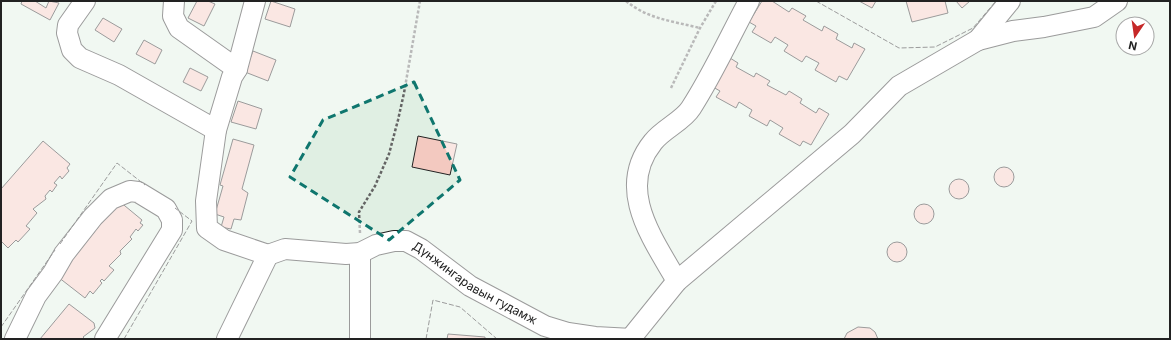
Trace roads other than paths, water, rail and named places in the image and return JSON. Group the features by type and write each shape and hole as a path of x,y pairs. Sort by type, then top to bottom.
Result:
{"street":[{"path":"85,1 68,25 67,33 72,50 80,58 119,75 216,130"},
{"path":"174,1 173,16 179,28 237,69"},
{"path":"227,339 268,255 224,240 206,228 206,201 216,130 232,77 237,69 255,1"},
{"path":"676,281 646,227 637,199 637,180 651,144 658,136 690,109 749,1"},
{"path":"978,40 1010,1"},
{"path":"632,338 676,281 852,134 899,86 978,40 1013,31 1044,27 1094,17 1117,1"},
{"path":"15,339 36,296 53,273 64,254 93,217 111,199 130,192 138,192 166,210 172,220 172,230 105,339"},
{"name":"Дүнжингаравын гудамж","path":"268,255 285,249 346,254 360,253 376,245 394,241 406,241 421,249 470,286 545,326 568,333 595,337 632,338"},
{"path":"360,253 360,339"}]}
